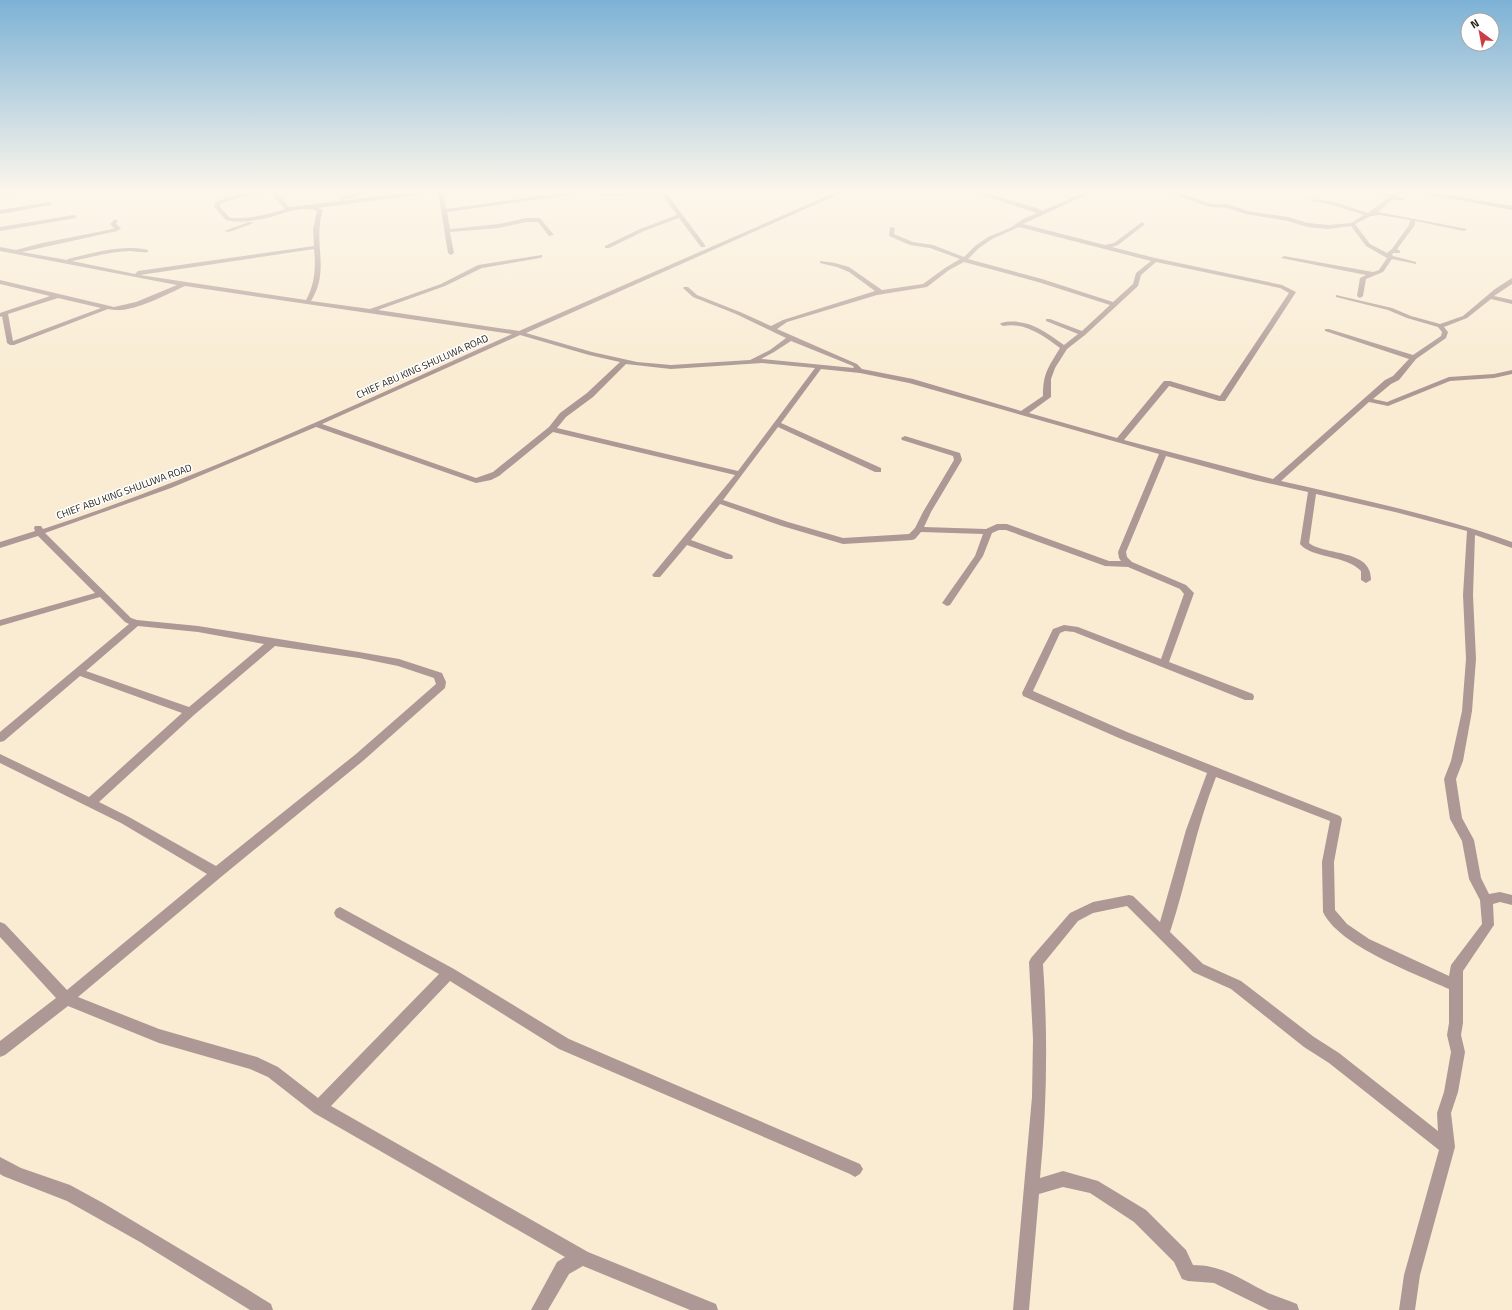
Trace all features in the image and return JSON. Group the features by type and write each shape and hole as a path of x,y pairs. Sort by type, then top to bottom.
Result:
{"street":[{"path":"0,256 13,251"},
{"path":"14,251 184,284 519,333 591,354 625,362 670,367 750,361 820,366 860,371 910,381 1119,441 1275,482 1397,510 1471,530 1512,545"},
{"path":"66,261 117,251"},
{"path":"132,274 295,251"},
{"path":"308,301 313,294 318,272 317,251"},
{"path":"0,539 39,530 255,444 691,251"},
{"name":"CHIEF ABU KING SHULUWA ROAD","path":"0,545 39,530 116,507 226,464 317,425 700,251"},
{"path":"943,251 964,260 1006,271 1115,305"},
{"path":"759,324 785,321 877,292 925,286 947,269 964,260 973,251"},
{"path":"1119,441 1167,382 1222,399 1293,292 1282,287 1155,260 1122,251"},
{"path":"1379,251 1390,257 1414,263"},
{"path":"1360,296 1363,278 1381,271 1390,257 1389,254 1393,251"},
{"path":"1397,251 1407,255"},
{"path":"371,311 443,285 480,266 540,256"},
{"path":"1284,258 1373,274"},
{"path":"1023,413 1047,397 1047,379 1051,368 1064,348 1083,334 1136,285 1138,274 1155,260"},
{"path":"822,262 837,264 853,272 877,292"},
{"path":"1338,296 1390,309 1409,318 1440,326 1461,321 1498,290 1508,285 1512,280"},
{"path":"0,282 106,308 119,309 138,304 184,284"},
{"path":"686,288 695,296 738,313 759,324 855,365 860,371"},
{"path":"56,296 2,314 10,343 12,344 58,328 106,308"},
{"path":"1491,297 1512,302"},
{"path":"1048,320 1083,334"},
{"path":"772,329 785,321"},
{"path":"1003,324 1020,322 1048,336 1064,348"},
{"path":"1275,482 1388,382 1396,378 1414,358 1444,337 1445,332 1440,326"},
{"path":"1327,330 1414,358"},
{"path":"750,361 778,347 791,338"},
{"path":"778,347 777,355 781,363"},
{"path":"317,425 476,481 496,474 552,429 563,415 590,395 625,362"},
{"path":"657,575 740,474 820,366"},
{"path":"1369,400 1388,404 1449,379 1494,376 1512,372"},
{"path":"778,424 878,470"},
{"path":"552,429 740,474"},
{"path":"718,501 785,524 843,541 912,537 919,529 927,512 958,460 957,455 905,438"},
{"path":"1163,453 1122,552 1123,558 1129,564 1182,587 1189,593 1164,664"},
{"path":"1312,491 1304,544 1308,547 1361,565 1366,571 1366,580"},
{"path":"919,529 988,532 997,527 1007,527 1108,564 1129,564"},
{"path":"0,1050 66,999 217,873 360,757 441,685 438,676 399,663 359,655 198,629 136,623 128,620 39,530"},
{"path":"1407,1310 1412,1275 1447,1147 1444,1113 1451,1092 1458,1052 1454,1035 1456,1024 1456,969 1488,924 1486,900 1475,879 1468,840 1456,819 1450,779 1457,761 1467,711 1471,659 1468,595 1471,530"},
{"path":"948,603 979,556 988,532"},
{"path":"685,541 729,557"},
{"path":"0,624 101,594"},
{"path":"0,738 136,623"},
{"path":"1249,697 1075,629 1064,628 1056,631 1027,693 1122,735 1336,819 1328,862 1329,912 1342,928 1364,943 1455,985"},
{"path":"90,803 190,712 273,642"},
{"path":"79,672 190,712"},
{"path":"0,758 125,820 217,873"},
{"path":"1163,932 1174,905 1197,812 1205,795 1209,778 1214,771"},
{"path":"1486,900 1500,897 1512,900"},
{"path":"1021,1310 1022,1276 1038,1116 1040,1010 1036,962 1079,913 1100,906 1129,900 1198,968 1236,985 1309,1042 1334,1058 1447,1147"},
{"path":"340,912 449,972 564,1044 855,1169"},
{"path":"0,928 66,999 159,1036 252,1062 272,1072 320,1108 583,1258 710,1310"},
{"path":"320,1108 449,972"},
{"path":"0,1166 9,1171 72,1194 181,1257 265,1310"},
{"path":"1031,1189 1063,1179 1093,1186 1140,1216 1180,1256 1188,1273 1216,1275 1265,1300 1291,1310"},
{"path":"539,1310 563,1268 570,1263 583,1258"}]}
